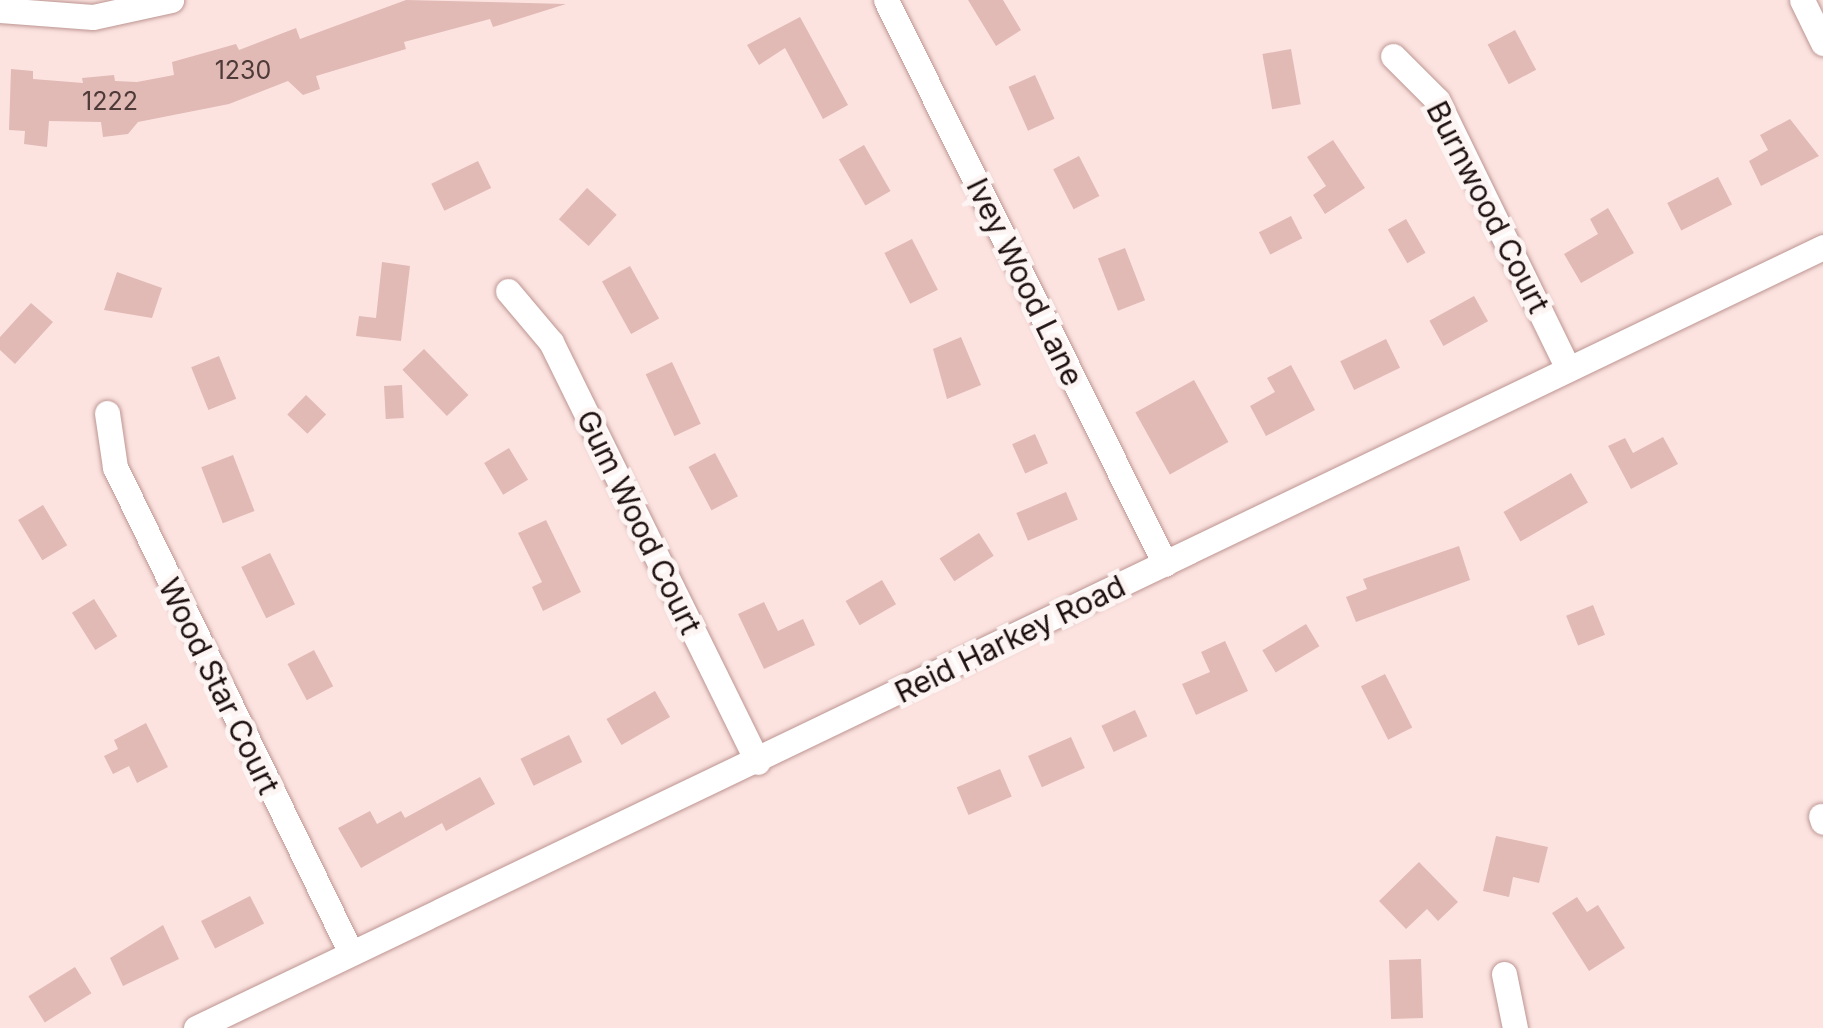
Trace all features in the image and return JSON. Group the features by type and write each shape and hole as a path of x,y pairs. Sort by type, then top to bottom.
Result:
{"street":[{"path":"0,10 93,17 172,0"},
{"name":"Ivey Wood Lane","path":"886,0 1164,564"},
{"path":"1802,0 1823,43"},
{"name":"Burnwood Court","path":"1393,56 1437,100 1568,369"},
{"name":"Reid Harkey Road","path":"196,1028 758,762 1823,247"},
{"name":"Gum Wood Court","path":"508,291 551,342 758,762"},
{"name":"Wood Star Court","path":"107,413 115,467 351,953"},
{"path":"1504,974 1515,1028"}],"building":[{"path":"406,0 566,4 493,27 490,19 404,42 406,49 316,76 320,89 303,95 288,81 229,104 138,122 128,134 103,137 101,122 49,121 47,147 24,144 25,131 9,130 11,69 33,71 33,79 83,83 82,78 114,75 115,81 137,82 174,75 172,62 236,44 239,50 296,28 300,39"},
{"path":"968,0 1003,0 1021,30 996,46"},
{"path":"800,17 848,105 823,119 785,48 759,65 747,45"},
{"path":"1515,30 1536,70 1509,84 1488,45"},
{"path":"1291,49 1301,104 1272,109 1262,54"},
{"path":"1035,75 1055,119 1028,131 1009,87"},
{"path":"1790,119 1819,156 1761,186 1749,161 1768,150 1760,135"},
{"path":"1333,140 1365,188 1325,214 1313,195 1326,186 1307,157"},
{"path":"864,145 890,191 865,205 839,160"},
{"path":"1079,156 1099,196 1074,209 1053,169"},
{"path":"478,161 491,188 444,211 431,184"},
{"path":"1718,177 1732,205 1681,230 1667,203"},
{"path":"587,188 617,215 589,246 559,219"},
{"path":"1608,208 1634,253 1581,283 1564,254 1598,234 1590,219"},
{"path":"1291,216 1302,238 1270,255 1259,232"},
{"path":"1406,219 1426,253 1407,263 1388,230"},
{"path":"912,239 938,290 910,304 884,253"},
{"path":"1125,248 1145,300 1118,311 1098,258"},
{"path":"382,262 410,266 401,341 356,336 359,316 376,318"},
{"path":"630,266 659,318 631,334 602,282"},
{"path":"117,272 162,288 152,318 104,310"},
{"path":"1474,296 1488,321 1443,346 1429,321"},
{"path":"31,303 53,322 15,364 0,350 0,337"},
{"path":"961,337 981,385 947,399 933,349"},
{"path":"1386,339 1400,368 1354,390 1340,361"},
{"path":"424,349 468,395 447,416 402,370"},
{"path":"219,356 236,399 208,410 191,367"},
{"path":"672,362 701,424 674,436 646,374"},
{"path":"1291,365 1315,410 1266,436 1250,406 1275,392 1267,378"},
{"path":"1194,380 1228,442 1170,475 1135,412"},
{"path":"402,385 404,418 386,419 384,386"},
{"path":"306,395 326,414 307,434 287,414"},
{"path":"1035,434 1048,463 1025,473 1012,444"},
{"path":"1663,437 1678,464 1631,489 1608,446 1625,438 1633,453"},
{"path":"509,448 528,480 503,495 484,463"},
{"path":"715,453 738,496 712,510 689,467"},
{"path":"233,455 255,511 223,523 201,467"},
{"path":"1571,473 1588,502 1520,541 1503,512"},
{"path":"1066,492 1078,520 1028,541 1016,513"},
{"path":"43,505 67,545 42,560 18,520"},
{"path":"546,520 581,592 543,611 532,587 542,582 518,533"},
{"path":"979,533 994,556 954,581 940,559"},
{"path":"1459,546 1470,580 1356,622 1346,597 1367,589 1363,579"},
{"path":"270,553 295,604 266,618 241,567"},
{"path":"882,580 896,604 860,625 846,601"},
{"path":"94,599 117,636 95,650 72,613"},
{"path":"764,602 778,631 803,619 815,645 764,669 738,614"},
{"path":"1593,605 1605,635 1578,646 1566,616"},
{"path":"1306,624 1319,646 1276,673 1262,650"},
{"path":"1225,641 1248,691 1196,715 1182,684 1210,672 1201,652"},
{"path":"314,650 333,686 307,700 288,664"},
{"path":"1385,674 1412,727 1388,740 1361,686"},
{"path":"655,691 670,717 622,745 607,719"},
{"path":"1135,710 1147,736 1114,752 1101,726"},
{"path":"146,723 168,767 137,783 129,766 113,774 104,756 118,749 114,740"},
{"path":"569,735 582,762 534,786 520,759"},
{"path":"1071,737 1085,768 1042,787 1028,756"},
{"path":"1000,769 1012,797 968,815 957,787"},
{"path":"480,777 495,804 446,831 442,823 361,868 338,828 370,811 377,824 401,811 405,818"},
{"path":"1496,836 1548,847 1539,883 1513,877 1509,897 1483,891"},
{"path":"1419,862 1458,902 1438,921 1427,909 1406,929 1379,901"},
{"path":"250,896 264,924 215,949 201,921"},
{"path":"1577,897 1587,912 1598,905 1625,948 1589,971 1552,913"},
{"path":"163,925 179,959 123,986 110,958"},
{"path":"1421,959 1423,1018 1391,1019 1389,960"},
{"path":"75,967 91,993 45,1022 28,996"}]}
